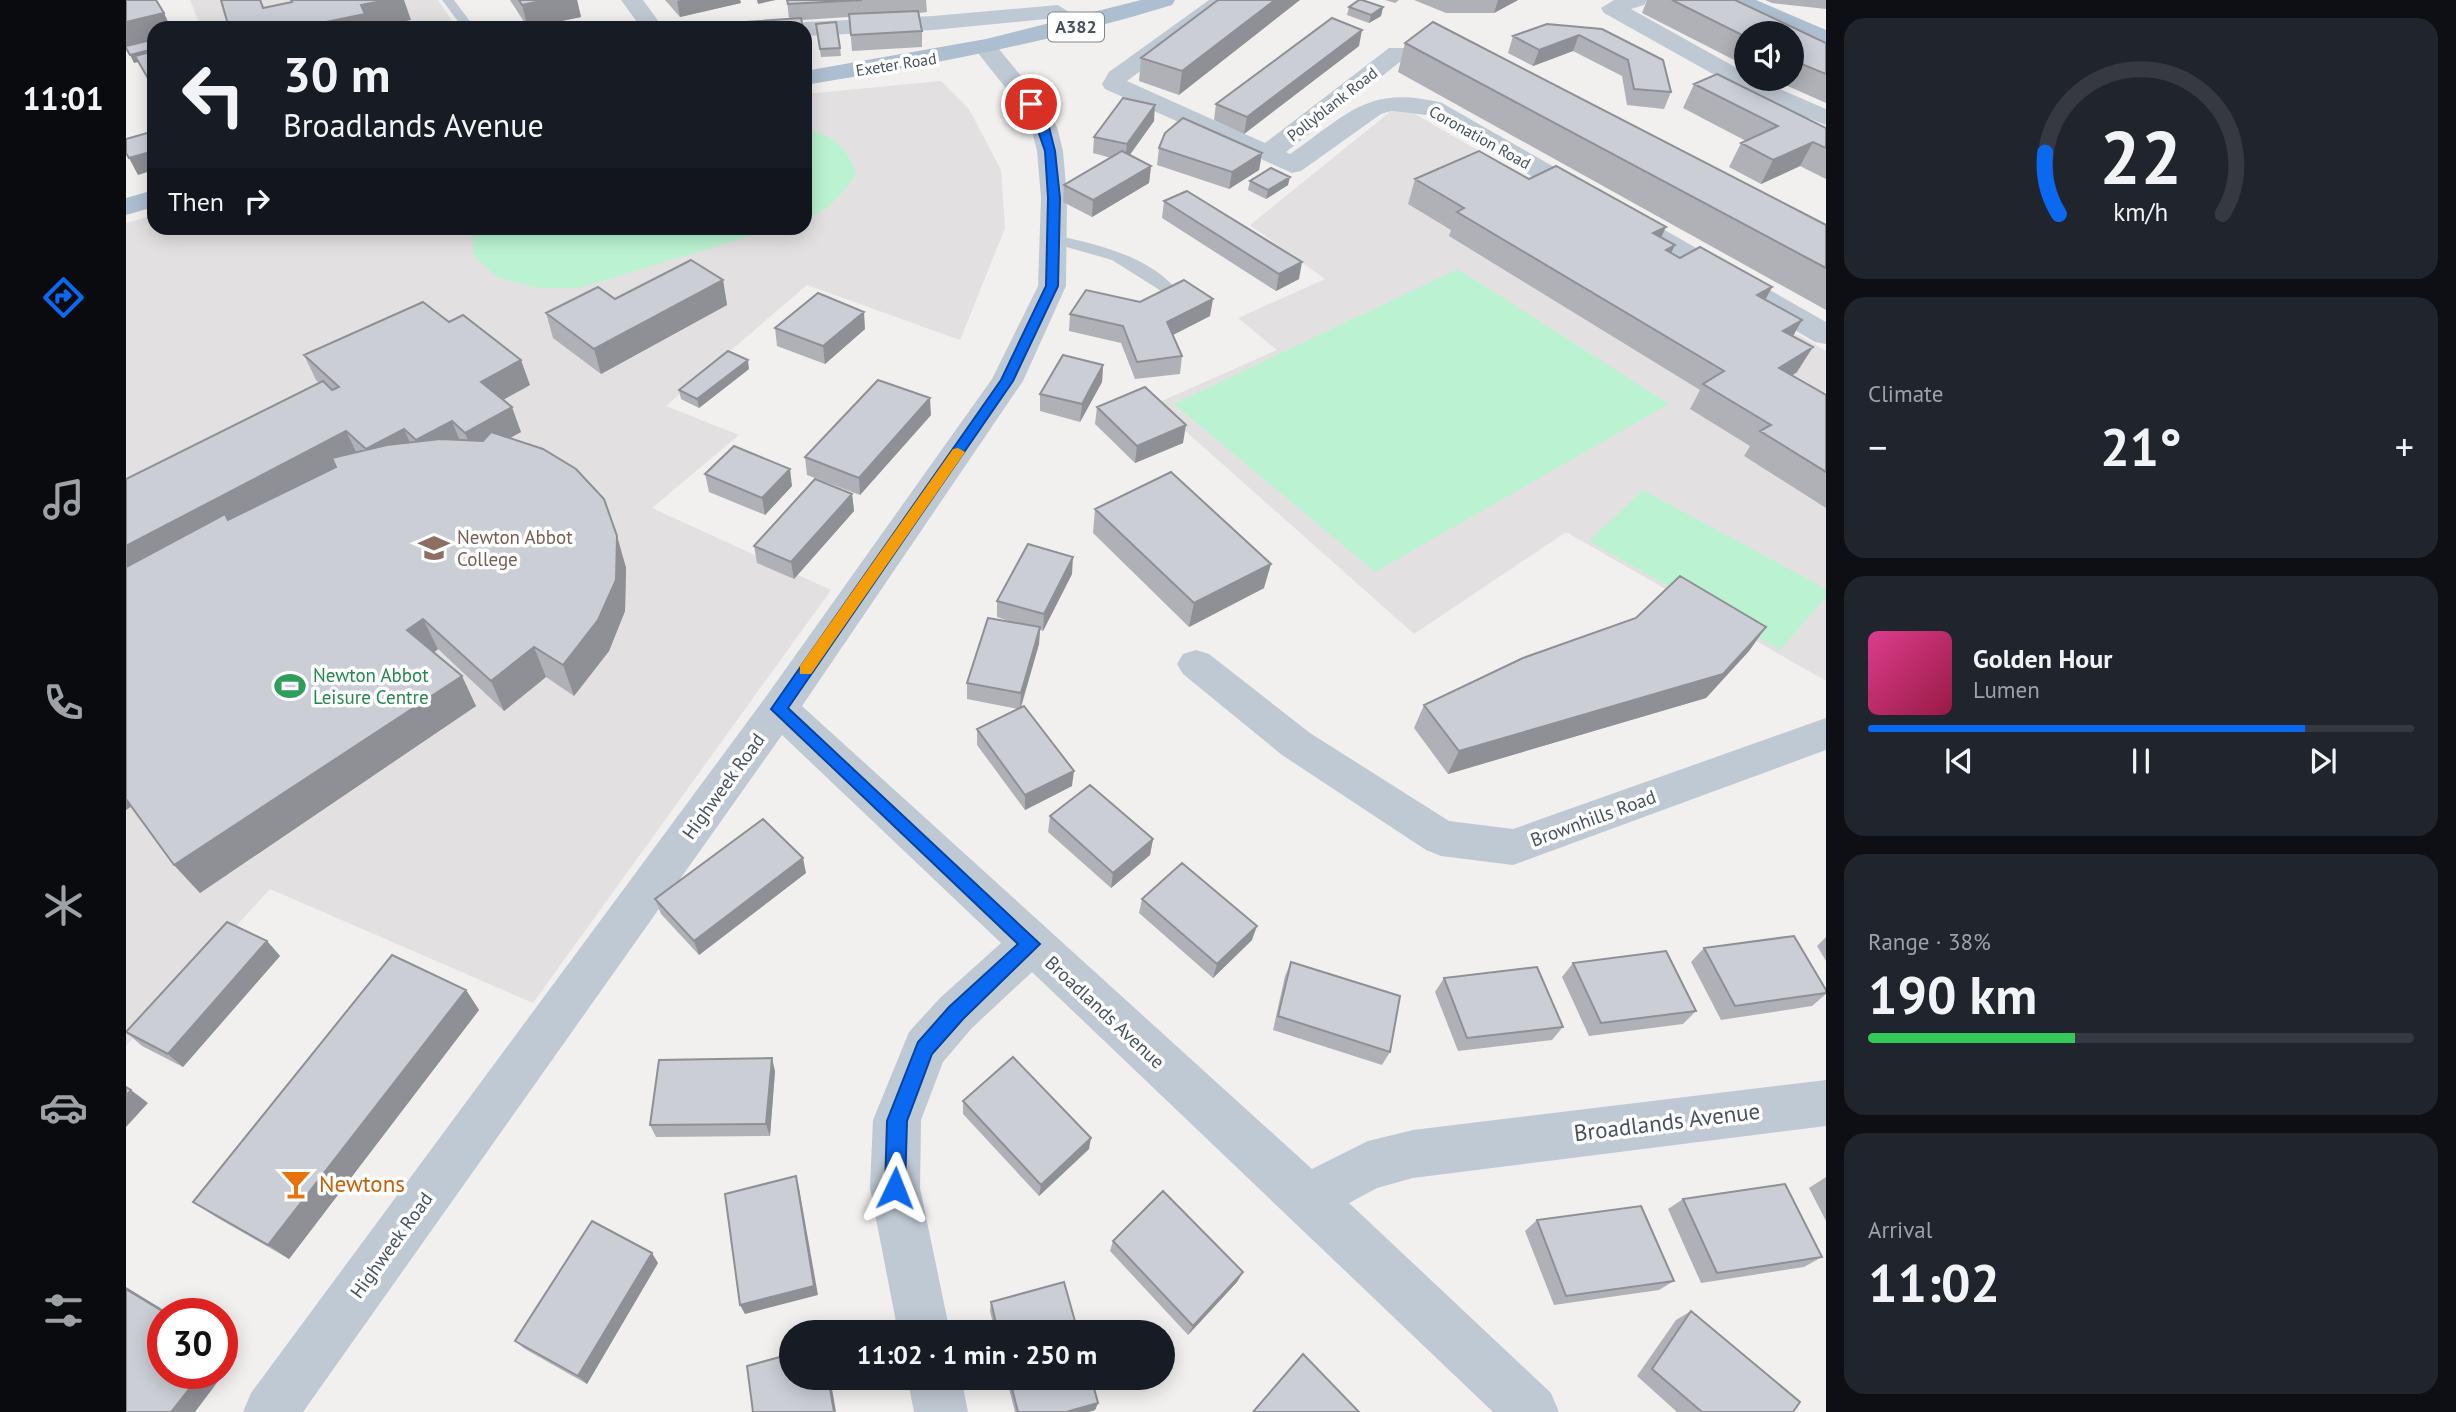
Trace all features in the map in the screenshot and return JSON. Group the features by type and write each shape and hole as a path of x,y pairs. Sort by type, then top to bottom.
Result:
{"main road":[{"name":"A382","path":"986,48 1096,22 1164,0"},
{"path":"1737,0 1826,38"},
{"name":"Exeter Road","path":"812,77 986,48"},
{"path":"126,207 147,200"}],"street":[{"path":"632,0 647,21"},
{"path":"1095,59 1125,80 1223,0"},
{"path":"1636,0 1612,8 1763,92 1826,118"},
{"path":"812,29 957,22 1058,12"},
{"name":"Highweek Road","path":"270,1412 779,709 1007,381 1052,286 1054,239 1050,151 1044,127 1031,104 986,48"},
{"name":"Pollyblank Road","path":"1266,155 1397,53"},
{"name":"Coronation Road","path":"1125,80 1266,155 1292,165 1372,108 1389,103 1433,108 1826,335"},
{"name":"Brownhills Road","path":"1196,664 1296,744 1441,838 1513,847 1826,734"},
{"name":"Broadlands Avenue","path":"779,709 1308,1199 1532,1412"},
{"path":"922,1320 895,1188 897,1121 925,1048 956,1013 1031,944"},
{"name":"Broadlands Avenue","path":"1308,1199 1368,1166 1413,1154 1826,1103"},
{"path":"937,1390 941,1412"}],"lane":[{"path":"448,0 464,21"},
{"path":"1054,239 1116,254 1146,271 1171,291"}],"shaded area":[{"path":"190,0 438,0 452,21 198,21"},
{"name":"Newton Abbot College","path":"941,81 969,109 1001,170 1005,228 960,340 807,285 666,406 739,435 652,508 831,590 533,1003 270,889 126,1046 126,223 147,217 147,235 812,235 812,93"},
{"path":"1391,111 1415,114 1826,351 1826,681 1566,532 1414,634 1155,404 1277,350 1238,318 1325,279 1250,225"}],"green space":[{"path":"812,131 838,143 856,173 835,201 812,217"},
{"path":"472,235 753,235 579,288 538,288 498,278 474,256"},
{"path":"1458,269 1669,404 1375,572 1174,404"},
{"path":"1643,490 1826,589 1826,597 1780,650 1589,541"}],"building":[{"path":"126,0 156,0 164,13 126,22"},
{"path":"221,0 260,0 263,8 292,2 291,0 387,0 361,5 365,14 331,21 227,21"},
{"path":"519,0 545,0 522,5"},
{"path":"787,0 862,0 788,4"},
{"path":"1218,0 1275,0 1182,71 1141,58"},
{"path":"1359,0 1383,7 1371,15 1349,7"},
{"path":"1672,0 1735,0 1779,21 1734,21 1734,31"},
{"path":"918,11 922,31 851,35 849,14"},
{"path":"801,18 802,21 759,21"},
{"path":"1332,18 1362,30 1247,117 1216,104"},
{"path":"836,22 840,48 820,49 816,24"},
{"path":"1433,22 1826,225 1826,268 1405,43"},
{"path":"1547,24 1602,29 1663,60 1671,92 1634,89 1628,60 1579,35 1539,50 1513,36"},
{"path":"1804,33 1826,43 1826,74 1804,65"},
{"path":"147,41 147,51 130,55 126,46"},
{"path":"147,53 147,77 135,56"},
{"path":"1717,74 1734,82 1734,91 1751,91 1826,128 1826,148 1813,142 1773,160 1741,143 1778,126 1694,84"},
{"path":"1123,98 1155,105 1127,144 1094,137"},
{"path":"1183,118 1262,153 1232,172 1159,148 1165,133"},
{"path":"147,133 147,153 129,158 126,153 126,139"},
{"path":"1122,151 1151,166 1093,200 1064,185"},
{"path":"1479,151 1529,179 1556,166 1666,227 1653,233 1675,245 1666,250 1680,258 1700,247 1772,287 1757,295 1802,320 1783,331 1813,347 1779,368 1826,395 1826,472 1760,431 1771,425 1703,384 1724,371 1457,212 1464,208 1415,179"},
{"path":"1271,168 1290,177 1268,190 1250,181"},
{"path":"1187,191 1302,262 1279,274 1164,201"},
{"path":"691,260 723,280 594,349 546,313 598,287 615,299"},
{"path":"1184,280 1213,299 1167,322 1182,356 1137,362 1123,326 1070,314 1086,290 1140,302"},
{"path":"818,293 864,312 823,346 775,328"},
{"path":"423,302 449,322 463,315 521,360 481,382 512,407 465,433 452,421 416,440 404,429 366,449 346,431 126,546 126,479 323,381 332,390 339,387 304,355"},
{"path":"728,351 748,360 697,399 679,390"},
{"path":"1063,355 1103,365 1082,404 1040,394"},
{"path":"878,380 930,398 859,478 805,457"},
{"path":"1145,387 1186,425 1137,446 1097,407"},
{"name":"Newton Abbot Leisure Centre","path":"491,432 543,449 576,469 604,499 617,536 616,580 598,620 563,665 534,647 491,681 423,619 407,630 462,676 174,865 126,799 126,567 225,514 228,520 336,467 332,458 387,445 440,439 483,441"},
{"path":"734,446 790,469 762,498 705,474"},
{"path":"1171,472 1271,564 1194,603 1095,509"},
{"path":"815,479 852,494 791,562 754,546"},
{"path":"1028,544 1073,557 1044,614 997,601"},
{"path":"1680,576 1766,627 1723,674 1459,751 1424,705 1523,658 1636,618"},
{"path":"988,618 1040,627 1021,693 967,683"},
{"path":"1024,706 1074,771 1025,795 977,729"},
{"path":"1090,785 1153,839 1113,873 1050,816"},
{"path":"763,819 803,858 694,941 655,899"},
{"path":"1182,863 1257,926 1217,964 1142,899"},
{"path":"227,922 267,941 168,1054 126,1032"},
{"path":"1794,936 1826,993 1735,1006 1704,948"},
{"path":"1666,951 1696,1011 1601,1023 1573,963"},
{"path":"392,955 466,990 268,1245 193,1202"},
{"path":"1291,962 1400,996 1390,1052 1278,1016"},
{"path":"1537,967 1563,1027 1467,1038 1444,978"},
{"path":"1013,1057 1091,1138 1041,1185 963,1101"},
{"path":"772,1058 766,1124 650,1125 659,1060"},
{"path":"796,1176 814,1286 740,1305 725,1194"},
{"path":"1785,1184 1822,1257 1717,1273 1683,1199"},
{"path":"1163,1191 1243,1272 1193,1326 1113,1241"},
{"path":"1641,1206 1674,1281 1566,1296 1537,1220"},
{"path":"592,1221 652,1253 578,1376 515,1341"},
{"path":"1064,1282 1075,1320 995,1320 991,1302"},
{"path":"126,1289 147,1302 147,1389 189,1389 171,1412 126,1412"},
{"path":"1691,1311 1800,1402 1793,1412 1702,1412 1652,1369"},
{"path":"1303,1354 1359,1412 1253,1412"},
{"path":"779,1357 779,1390 830,1390 834,1412 753,1412 747,1366"},
{"path":"1012,1390 1094,1390 1098,1403 1066,1412 1018,1412"}],"slow traffic":[{"path":"806,670 958,452"}],"place":[{"name":"Newton Abbot College","path":"434,548"},
{"name":"Newton Abbot Leisure Centre","path":"290,686"},
{"name":"Newtons","path":"296,1184"}],"route":[{"path":"895,1188 897,1121 925,1048 956,1013 1031,944 779,709 1007,381 1041,313 1052,286 1055,263 1054,198 1050,151 1044,127 1031,104"}]}
